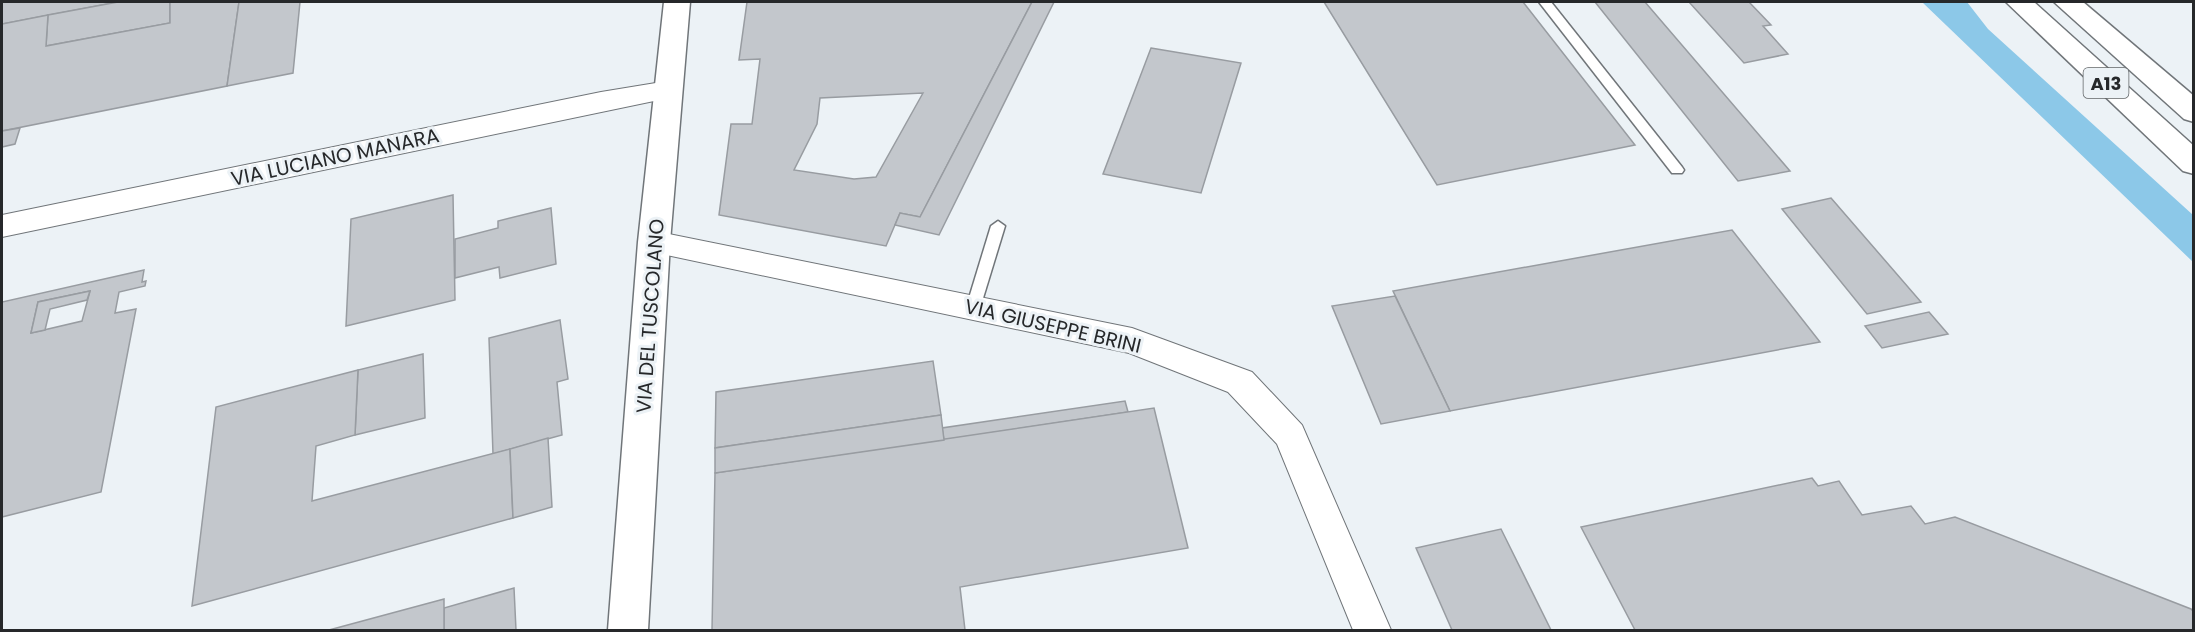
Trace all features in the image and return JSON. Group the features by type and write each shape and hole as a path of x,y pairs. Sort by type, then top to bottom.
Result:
{"main road":[{"name":"VIA DEL TUSCOLANO","path":"628,630 654,242 677,2"},
{"name":"A13","path":"2019,2 2193,165"},
{"name":"A13","path":"2067,2 2193,112"}],"street":[{"name":"VIA LUCIANO MANARA","path":"2,226 601,101 668,90"},
{"name":"VIA GIUSEPPE BRINI","path":"654,242 1132,341 1240,382 1290,435 1372,630"}],"lane":[{"path":"1545,2 1677,170"},
{"path":"973,308 998,226"}],"shaded area":[{"path":"1922,2 1967,2 1988,29 2193,215 2193,262"}],"building":[{"path":"2,2 118,2 2,24"},
{"path":"118,2 170,2 170,23 46,46 48,15"},
{"path":"170,2 239,2 227,86 2,131 2,24 48,15 46,46 170,23"},
{"path":"239,2 300,2 293,73 227,86"},
{"path":"747,2 1032,2 920,217 900,213 886,246 719,215 731,124 752,124 760,59 739,60","holes":["923,93 876,177 854,179 794,170 817,124 820,98"]},
{"path":"1032,2 1054,2 939,235 895,225 900,213 920,217"},
{"path":"1324,2 1523,2 1635,145 1437,185"},
{"path":"1595,2 1645,2 1790,171 1738,181"},
{"path":"1689,2 1749,2 1771,25 1763,26 1788,54 1744,63"},
{"path":"1151,48 1241,63 1201,193 1103,174"},
{"path":"20,128 15,144 2,147 2,131"},
{"path":"453,195 455,300 346,326 351,219"},
{"path":"1831,198 1921,302 1867,314 1782,209"},
{"path":"551,208 556,264 500,278 499,267 455,278 455,239 498,228 498,221"},
{"path":"1732,230 1820,342 1450,411 1393,291"},
{"path":"144,270 142,282 146,281 145,286 119,292 115,313 136,309 101,492 2,517 2,302","holes":["90,291 82,321 31,333 38,302"]},
{"path":"90,291 87,300 50,309 45,330 31,333 38,302"},
{"path":"1395,296 1450,411 1381,424 1332,306"},
{"path":"1929,312 1948,334 1882,348 1865,326"},
{"path":"560,320 568,379 557,382 562,435 493,454 489,338"},
{"path":"423,354 425,418 355,435 358,370"},
{"path":"933,361 941,415 715,448 716,392"},
{"path":"358,370 355,435 316,446 312,501 510,449 513,518 192,606 216,407"},
{"path":"1125,401 1128,412 944,440 942,428"},
{"path":"1154,408 1188,548 960,587 965,630 712,630 715,473"},
{"path":"941,415 944,440 715,473 715,448"},
{"path":"548,438 552,507 513,518 510,449"},
{"path":"1812,478 1818,486 1839,481 1862,515 1911,506 1925,524 1955,517 2191,609 2194,612 2194,630 1635,630 1581,527"},
{"path":"1501,529 1551,630 1452,630 1416,548"},
{"path":"514,588 516,630 444,630 444,608"},
{"path":"444,599 444,630 329,630"}]}
